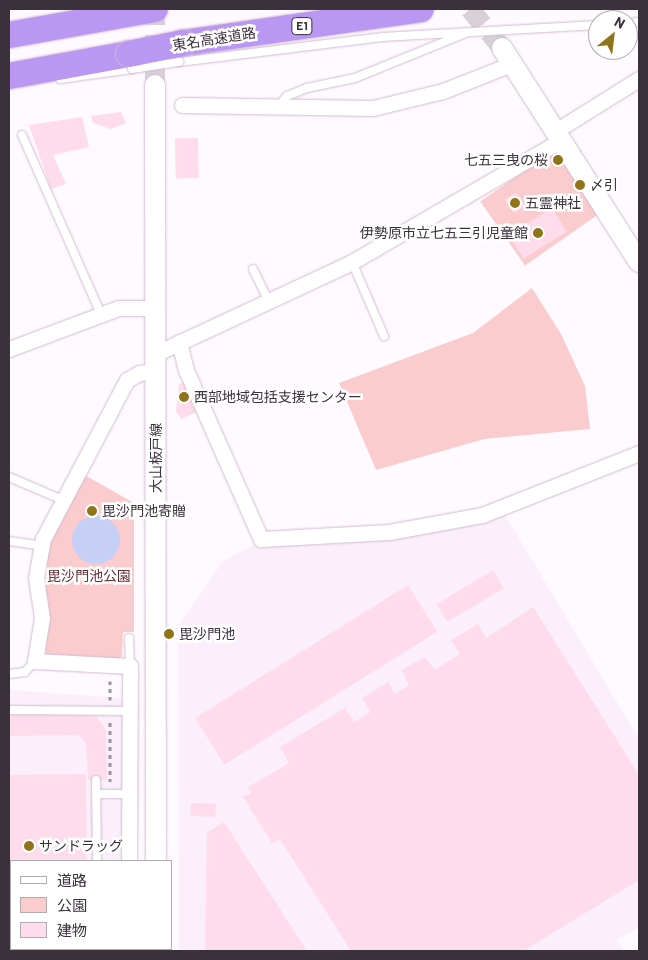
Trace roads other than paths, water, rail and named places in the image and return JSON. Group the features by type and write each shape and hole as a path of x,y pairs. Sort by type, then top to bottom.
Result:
{"highway":[{"path":"9,34 155,9"},
{"name":"東名高速道路","path":"9,76 181,53 421,9"}],"main road":[{"path":"508,56 560,134 639,262"},
{"name":"大山板戸線","path":"155,85 156,860"}],"street":[{"path":"182,105 279,105 373,108 443,91 508,56"},
{"path":"129,860 130,666 35,661 42,618 36,578 42,546 63,500 127,380 155,362 179,342 352,262 560,134 639,79"},
{"path":"9,349 118,308 156,308"},
{"path":"179,342 186,370 260,539 389,532 482,515 639,452"}],"lane":[{"path":"9,29 54,16"},
{"path":"181,53 473,30 588,25"},
{"path":"279,105 286,96 307,88 355,78 473,30"},
{"path":"9,82 131,61"},
{"path":"22,135 101,314"},
{"path":"352,262 384,336"},
{"path":"253,269 269,302"},
{"path":"9,477 63,500"},
{"path":"9,541 42,546"},
{"path":"129,638 130,666"},
{"path":"9,674 25,672 35,661"},
{"path":"9,710 130,711"},
{"path":"96,780 97,860"},
{"path":"97,794 129,794"}],"water":[{"path":"96,516 105,518 113,523 118,531 120,540 118,549 113,557 105,562 96,564 87,562 79,557 74,549 72,540 74,531 79,523 87,518"}],"tunnel":[{"path":"155,9 155,85"},
{"path":"470,9 502,48"}],"place":[{"name":"七五三曳の桜","path":"558,160"},
{"name":"〆引","path":"580,185"},
{"name":"五霊神社","path":"515,203"},
{"name":"伊勢原市立七五三引児童館","path":"538,233"},
{"name":"西部地域包括支援センター","path":"184,397"},
{"name":"毘沙門池寄贈","path":"92,511"},
{"name":"毘沙門池","path":"169,634"},
{"name":"サンドラッグ","path":"29,846"}],"park label":[{"name":"毘沙門池公園","path":"89,576"}]}
